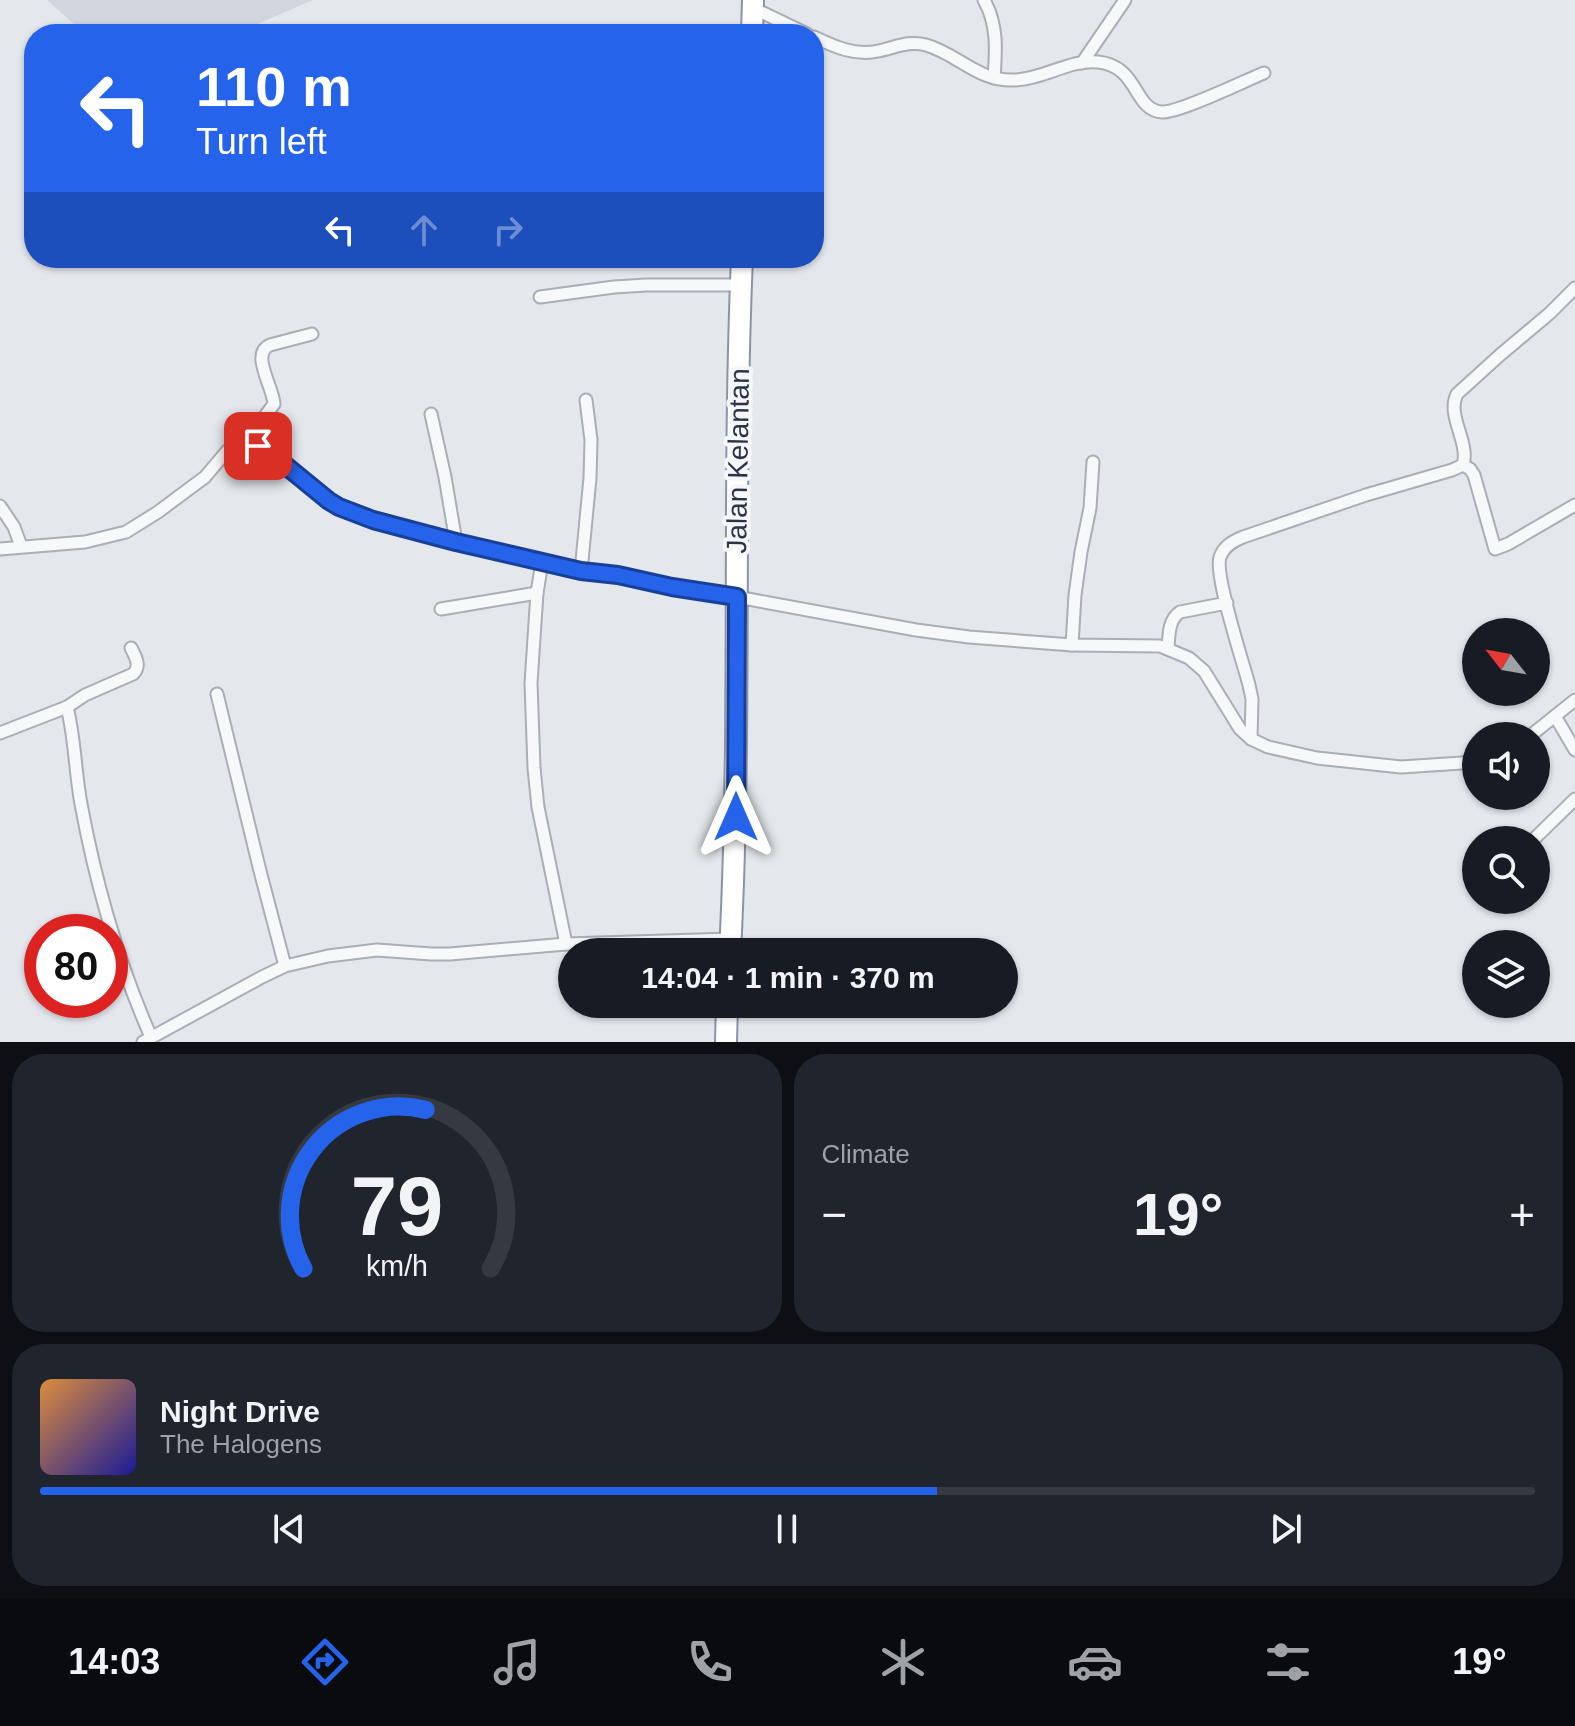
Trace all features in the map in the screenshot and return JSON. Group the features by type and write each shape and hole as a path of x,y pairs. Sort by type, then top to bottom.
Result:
{"highway":[{"path":"752,24 753,4"},
{"name":"Jalan Kelantan","path":"730,938 735,848 742,268"},
{"path":"726,1042 727,1018"}],"street":[{"path":"984,0 995,33 994,78"},
{"path":"1082,63 1125,0"},
{"path":"753,4 789,24"},
{"path":"824,41 859,53 923,44 970,69 994,78 1016,80 1095,61 1120,68 1141,99 1149,107 1164,112 1264,73"},
{"path":"540,297 646,285 741,285"},
{"path":"1463,465 1465,456 1454,401 1457,394 1575,288"},
{"path":"252,444 259,424 274,404 262,362 262,351 270,345 312,334"},
{"path":"581,571 590,478 591,440 586,400"},
{"path":"431,414 456,542"},
{"path":"0,549 85,542 126,532 205,477 227,451 236,445 252,444 269,452 339,507 373,520 456,542 581,571 618,575 916,630 1072,645 1160,646 1189,658 1204,671 1240,729 1251,739 1268,747 1340,761 1401,767 1462,763"},
{"path":"1072,645 1075,595 1090,508 1093,462"},
{"path":"1463,465 1474,475 1495,549 1575,505"},
{"path":"1251,739 1252,699 1219,567 1221,555 1227,546 1243,537 1463,465"},
{"path":"0,506 14,527 21,546"},
{"path":"542,562 531,683 534,768 538,807 565,938"},
{"path":"441,609 537,593"},
{"path":"1168,649 1171,626 1180,612 1227,603"},
{"path":"0,733 67,707 137,670 131,648"},
{"path":"217,694 285,966"},
{"path":"1548,722 1575,700"},
{"path":"67,707 81,804 101,896 147,1039 285,966 328,956 377,950 450,954 558,945"},
{"path":"1555,716 1575,750"},
{"path":"1547,826 1575,799"}],"shaded area":[{"path":"47,0 313,0 257,24 74,24"}],"route":[{"path":"258,446 329,501 373,520 581,571 737,597 736,817"}]}
